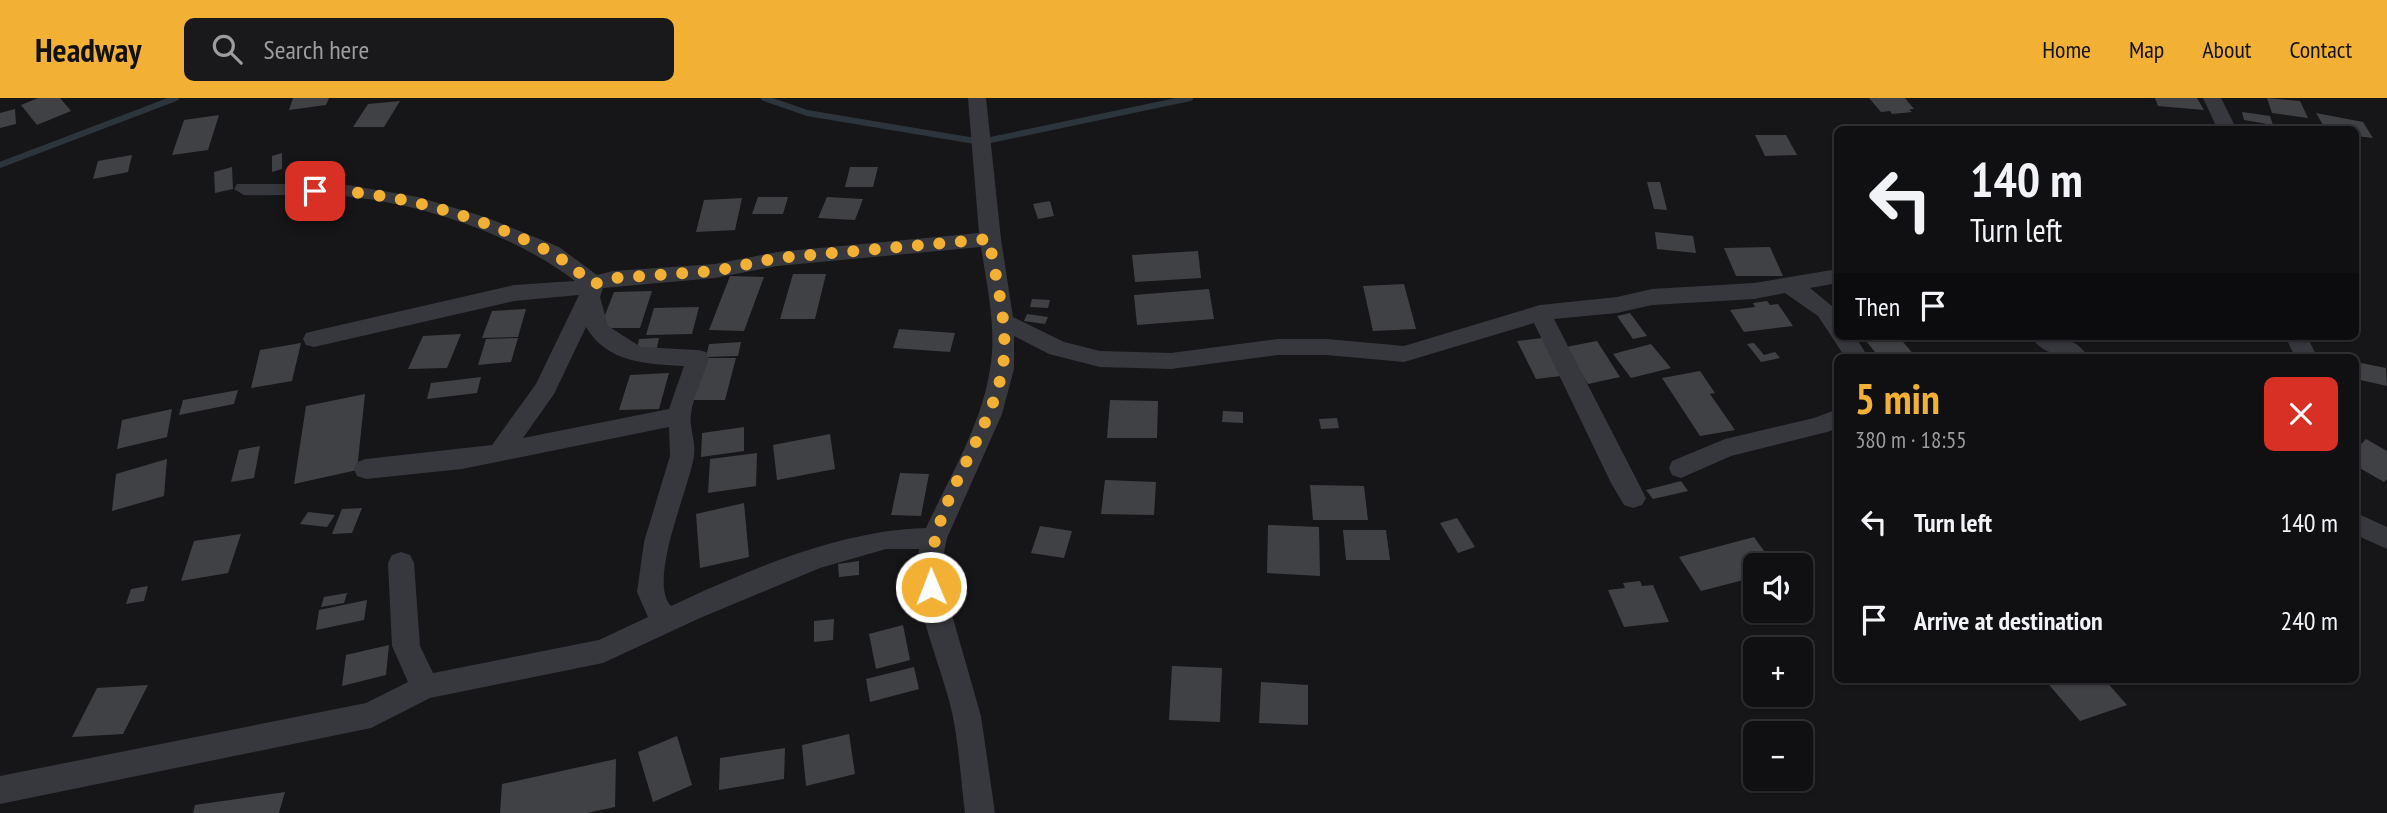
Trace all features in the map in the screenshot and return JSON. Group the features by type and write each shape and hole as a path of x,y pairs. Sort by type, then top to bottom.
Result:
{"street":[{"path":"977,98 989,239 1003,321 1002,369 990,414 934,538 929,562 931,587 967,716 980,813"},
{"path":"2212,98 2226,126"},
{"path":"244,189 342,190 418,204 481,223 551,252 591,291 594,322 600,332 636,355 698,358 678,415 682,431 682,456 657,542 650,592 658,611 669,620"},
{"path":"314,339 513,293 591,291 613,278 715,271 777,258 989,239"},
{"path":"1003,321 1057,348 1100,359 1171,361 1278,347 1328,347 1404,354 1540,313 1603,307 1652,297 1791,286 1834,277"},
{"path":"1791,286 1826,311 1834,322"},
{"path":"499,453 546,388 591,291"},
{"path":"1540,313 1569,367 1619,475 1633,498"},
{"path":"2049,340 2072,354"},
{"path":"366,469 462,460 678,415"},
{"path":"1681,468 1725,448 1819,426 1834,420"},
{"path":"2359,525 2387,539"},
{"path":"0,790 371,715 425,687 603,651 669,620 815,559 886,539 934,538"},
{"path":"401,563 406,646 425,687"}],"building":[{"path":"38,98 60,98 71,111 37,125 21,105"},
{"path":"293,98 329,98 326,105 289,110"},
{"path":"1869,98 1905,98 1914,109 1909,109 1912,112 1892,114 1890,111 1881,112"},
{"path":"2155,98 2197,98 2204,110 2158,106"},
{"path":"2267,98 2300,101 2308,118 2272,113"},
{"path":"400,101 384,127 353,127 368,104"},
{"path":"15,109 16,124 0,128 0,113"},
{"path":"2242,112 2270,116 2273,125 2244,120"},
{"path":"2316,113 2363,122 2373,138 2359,136 2359,126 2324,126"},
{"path":"219,115 208,150 172,155 184,120"},
{"path":"1755,135 1786,135 1797,155 1765,156"},
{"path":"282,153 282,169 272,172 272,156"},
{"path":"132,155 128,172 93,179 98,161"},
{"path":"232,167 233,189 215,193 214,172"},
{"path":"850,167 878,167 873,187 845,187"},
{"path":"1647,182 1660,182 1667,210 1654,209"},
{"path":"758,197 788,197 783,214 752,214"},
{"path":"827,197 863,199 855,220 818,218"},
{"path":"742,198 735,230 696,232 704,200"},
{"path":"1050,201 1054,216 1038,219 1033,204"},
{"path":"1655,232 1693,236 1696,253 1657,249"},
{"path":"1770,247 1783,276 1736,276 1724,248"},
{"path":"1198,251 1201,278 1135,282 1132,255"},
{"path":"793,274 826,274 815,319 780,319"},
{"path":"730,276 764,277 744,331 709,330"},
{"path":"1404,284 1416,329 1373,331 1363,286"},
{"path":"1209,289 1214,319 1137,325 1134,295"},
{"path":"652,291 640,328 600,328 614,292"},
{"path":"1032,299 1050,300 1048,308 1030,307"},
{"path":"1767,301 1770,305 1778,304 1793,326 1744,332 1730,310 1755,307 1753,303"},
{"path":"699,307 692,334 646,335 654,308"},
{"path":"526,309 518,337 482,338 492,311"},
{"path":"1630,313 1647,336 1633,339 1617,316"},
{"path":"1027,314 1048,317 1045,324 1024,321"},
{"path":"899,329 955,333 950,352 893,348"},
{"path":"461,334 447,368 408,369 423,336"},
{"path":"518,338 511,362 478,365 486,339"},
{"path":"659,338 657,348 637,349 639,339"},
{"path":"1542,338 1561,376 1536,379 1517,341"},
{"path":"1865,340 1901,340 1913,354 1877,354"},
{"path":"1597,341 1620,377 1588,384 1566,347"},
{"path":"741,342 738,356 706,357 709,344"},
{"path":"301,343 292,381 251,388 260,350"},
{"path":"1754,343 1764,355 1775,352 1780,358 1761,362 1747,344"},
{"path":"1651,344 1671,368 1631,378 1613,354"},
{"path":"702,358 736,358 725,400 690,400"},
{"path":"2359,363 2386,368 2387,386 2359,380"},
{"path":"1700,371 1715,393 1710,394 1735,430 1700,436 1662,378"},
{"path":"669,373 659,409 619,410 630,375"},
{"path":"481,377 477,393 427,399 431,383"},
{"path":"238,390 234,404 179,415 183,400"},
{"path":"365,394 357,470 294,484 306,406"},
{"path":"1110,400 1158,401 1157,438 1107,438"},
{"path":"172,409 167,437 117,449 122,420"},
{"path":"1223,411 1243,412 1243,423 1222,422"},
{"path":"1337,418 1339,428 1321,429 1319,419"},
{"path":"744,427 744,451 701,457 702,433"},
{"path":"830,434 835,469 777,480 773,445"},
{"path":"2366,439 2387,451 2387,479 2384,482 2359,468 2359,446"},
{"path":"260,446 254,478 231,482 239,450"},
{"path":"757,453 756,486 708,493 710,459"},
{"path":"167,459 164,496 112,511 116,474"},
{"path":"900,473 929,474 921,516 891,515"},
{"path":"1105,480 1156,482 1154,515 1101,514"},
{"path":"1681,481 1688,491 1653,499 1646,490"},
{"path":"1310,485 1364,486 1368,520 1313,520"},
{"path":"744,503 749,557 700,568 696,514"},
{"path":"362,508 352,533 332,534 342,509"},
{"path":"308,512 335,515 327,527 300,524"},
{"path":"1457,518 1475,547 1458,553 1440,523"},
{"path":"1268,525 1319,527 1320,576 1267,573"},
{"path":"1040,526 1072,531 1064,558 1031,553"},
{"path":"1343,530 1386,530 1390,560 1346,560"},
{"path":"241,534 228,573 181,581 194,541"},
{"path":"1754,537 1765,553 1743,553 1743,580 1701,591 1679,557"},
{"path":"859,561 859,575 839,577 838,564"},
{"path":"1640,581 1642,586 1653,585 1669,622 1624,627 1608,590 1625,588 1623,583"},
{"path":"148,586 144,601 126,604 131,589"},
{"path":"347,593 344,603 321,607 324,597"},
{"path":"367,600 364,620 316,630 319,610"},
{"path":"834,619 833,640 814,642 814,621"},
{"path":"903,625 910,660 876,669 869,634"},
{"path":"389,645 386,675 342,686 346,655"},
{"path":"1172,666 1222,668 1220,722 1169,720"},
{"path":"914,667 919,689 870,702 866,679"},
{"path":"1261,682 1308,685 1308,725 1259,723"},
{"path":"2047,683 2108,683 2127,705 2080,721"},
{"path":"148,685 123,734 72,737 97,688"},
{"path":"849,734 855,774 806,786 802,745"},
{"path":"677,736 692,785 653,802 638,752"},
{"path":"785,748 784,779 719,790 720,758"},
{"path":"616,759 615,807 587,813 500,813 502,784"},
{"path":"285,792 279,813 193,813 195,805"}],"waterway":[{"path":"0,165 176,98"},
{"path":"764,98 807,113 981,142 1190,98"}],"route":[{"path":"315,191 342,190 418,204 481,223 551,252 594,284 613,278 715,271 777,258 989,239 1003,321 1002,369 990,414 934,538 929,562 931,587"}]}
